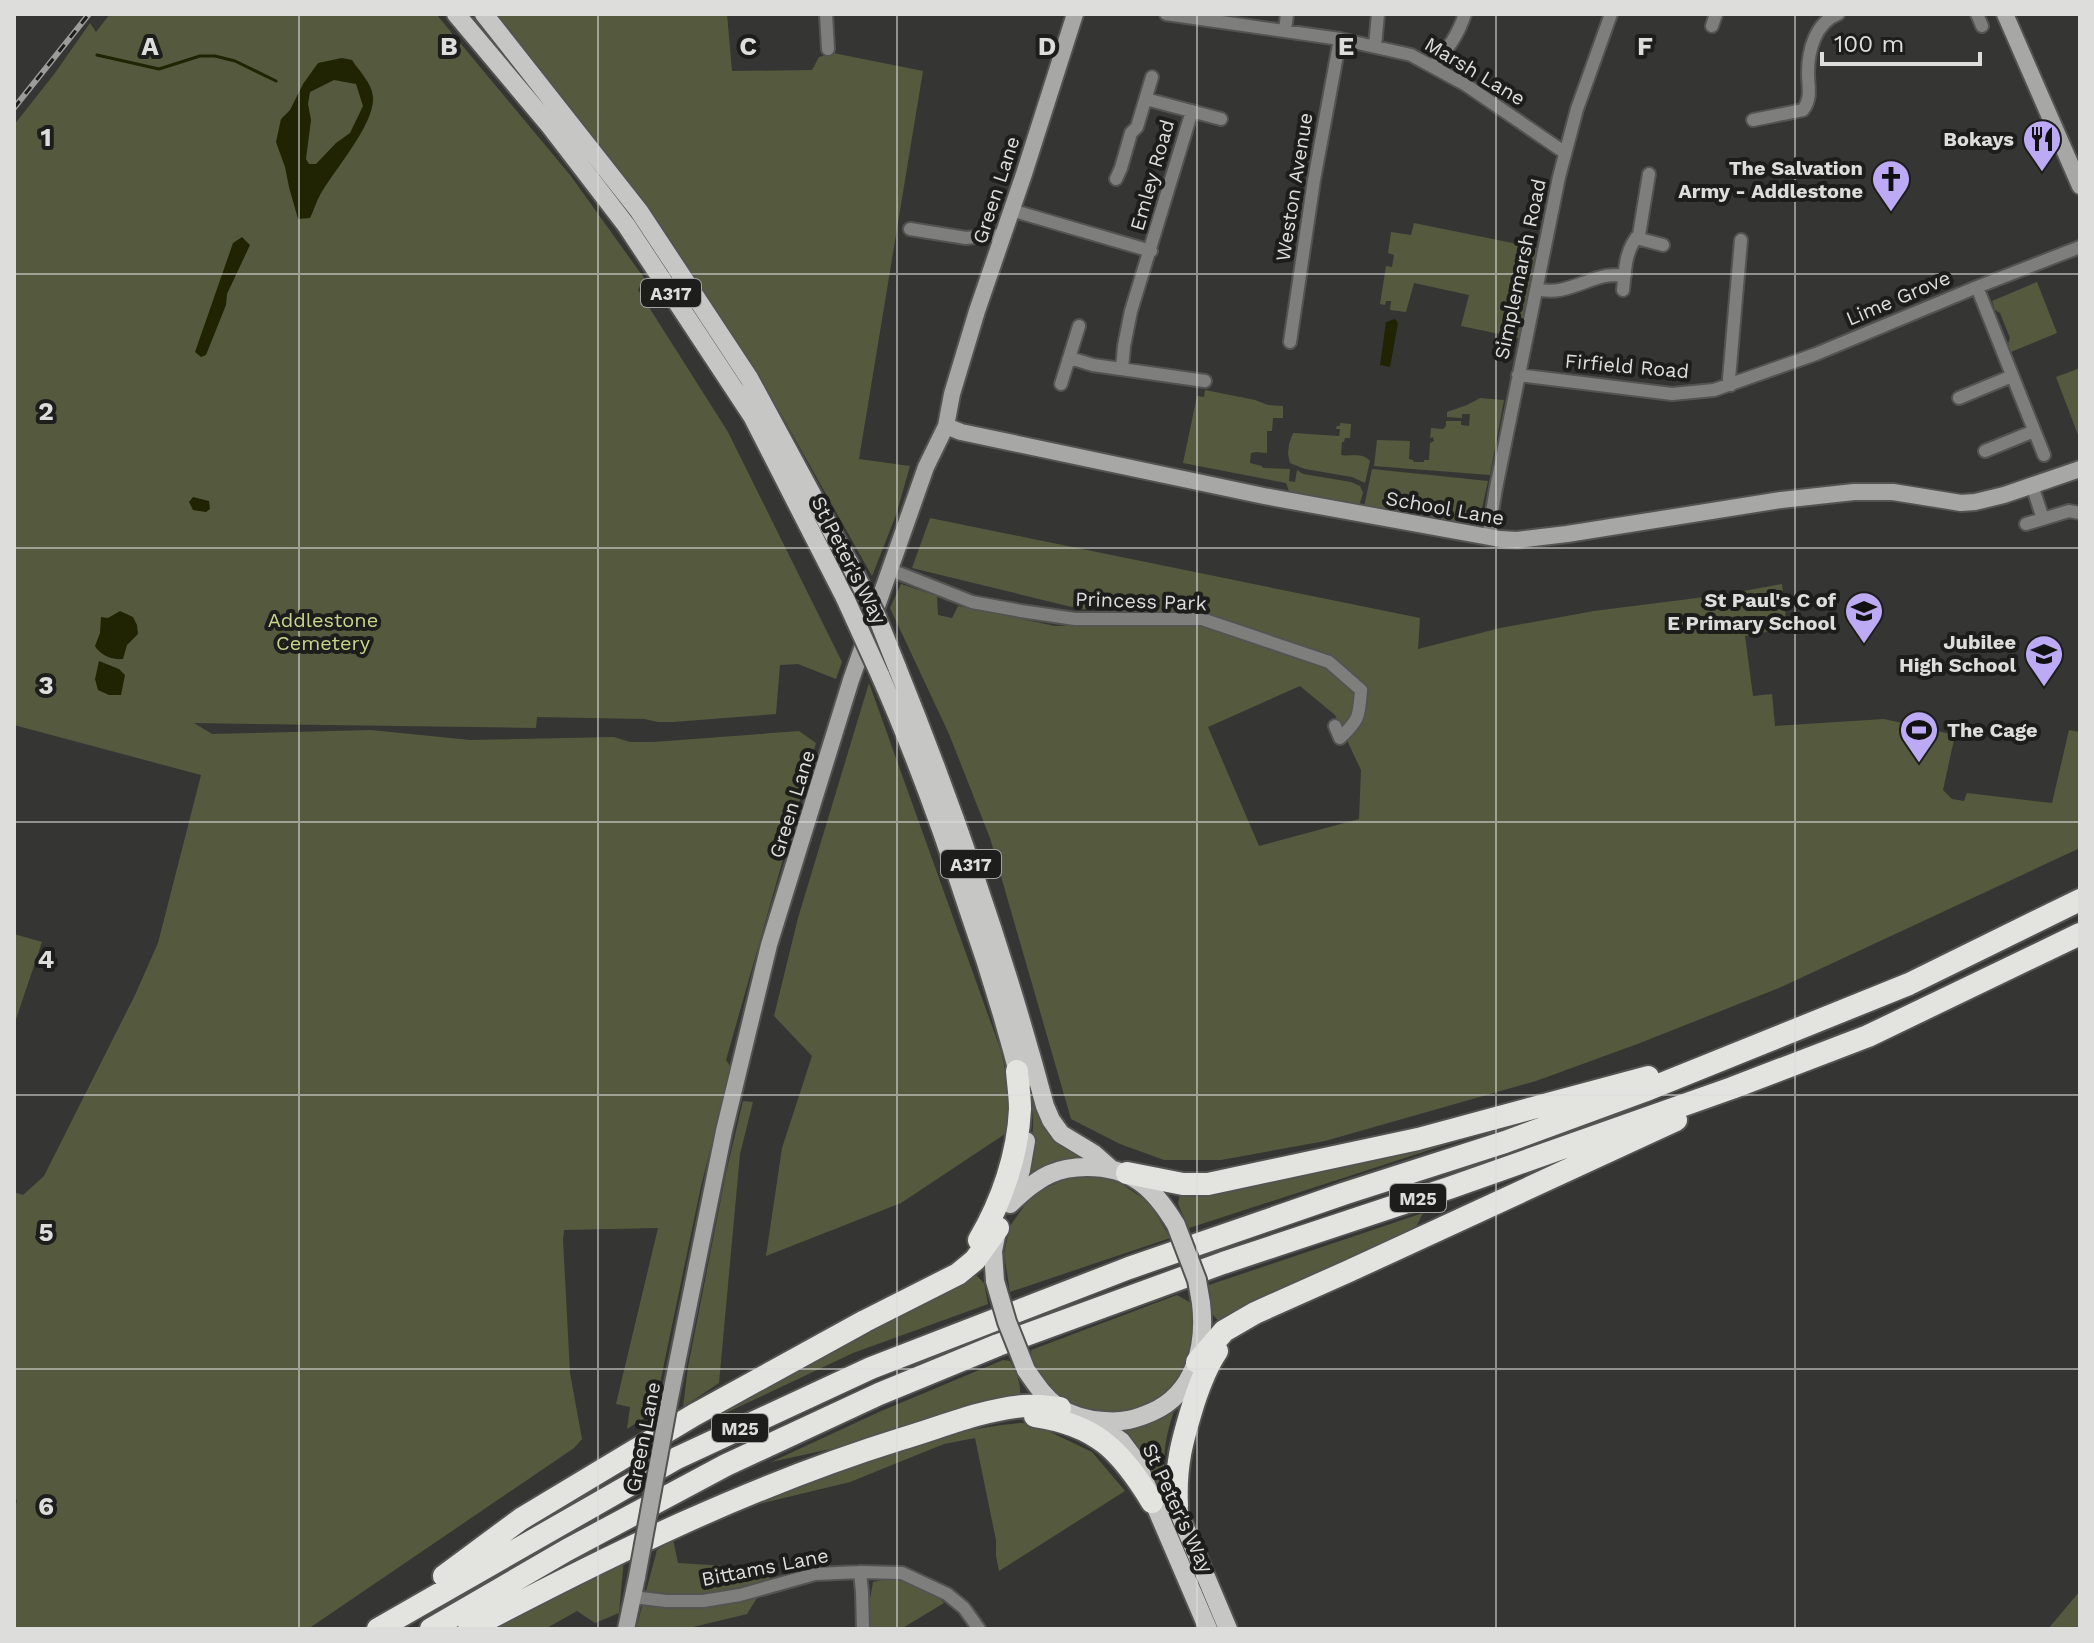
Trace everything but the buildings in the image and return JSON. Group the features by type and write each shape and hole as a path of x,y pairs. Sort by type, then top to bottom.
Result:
{"highway":[{"name":"M25","path":"378,1629 677,1458 871,1368 1129,1268 1505,1142 1644,1091 1909,984 2080,900"},
{"name":"M25","path":"431,1629 567,1550 726,1465 879,1394 998,1345 1223,1263 1449,1188 1732,1088 1868,1036 2080,934"},
{"name":"M25","path":"1119,1171 1183,1184 1208,1184 1418,1139 1641,1078 1704,1067"},
{"name":"M25","path":"929,1287 948,1274 981,1238 1000,1197 1017,1137 1020,1107 1017,1071"},
{"name":"M25","path":"1195,1366 1224,1331 1255,1313 1607,1153 1689,1114 1732,1088"},
{"name":"M25","path":"405,1612 442,1578 521,1519 732,1392 958,1274 975,1260 998,1228"},
{"name":"M25","path":"1177,1506 1181,1444 1205,1371 1229,1337 1281,1302"},
{"path":"469,1629 587,1567 712,1510 844,1457 1005,1408 1060,1408"},
{"path":"927,1431 1014,1417 1036,1416 1058,1420 1099,1437 1115,1450 1152,1502"}],"main road":[{"name":"St Peter's Way","path":"456,14 550,126 626,225 752,416 845,598 889,671 949,800 988,910 1051,1120 1061,1134 1119,1171"},
{"name":"St Peter's Way","path":"484,14 639,211 749,378 877,617 907,737 937,814 983,952 1026,1106 1026,1139 1021,1170 1010,1204"},
{"path":"1076,1167 1119,1171 1147,1187 1162,1201 1176,1225 1197,1280 1203,1325 1195,1366 1174,1399 1136,1419 1115,1422 1074,1415 1060,1408 1039,1389 1026,1370 995,1281 993,1251 998,1228 1010,1204 1033,1184 1058,1171 1076,1167"},
{"name":"St Peter's Way","path":"1195,1366 1175,1431 1169,1463 1170,1481 1177,1506 1228,1629"},
{"name":"St Peter's Way","path":"1091,1420 1112,1433 1129,1449 1136,1461 1208,1629"}],"street":[{"path":"826,14 828,49"},
{"name":"Green Lane","path":"626,1629 724,1131 769,945 851,680 926,467 946,426 952,394 1075,14"},
{"name":"Marsh Lane","path":"1166,14 1340,39 1399,51 1466,85 1565,151"},
{"path":"1285,31 1287,14"},
{"path":"1375,46 1378,14"},
{"path":"1433,66 1452,44 1465,14"},
{"name":"Simplemarsh Road","path":"1488,537 1565,151 1611,14"},
{"path":"1753,120 1803,110 1808,105 1808,73 1814,40 1821,26 1838,14"},
{"path":"2005,14 2080,186"},
{"name":"Weston Avenue","path":"1290,342 1314,180 1340,39"},
{"name":"Emley Road","path":"1116,179 1131,133 1137,127 1152,77"},
{"name":"Emley Road","path":"1146,99 1221,119"},
{"name":"Emley Road","path":"1122,369 1131,311 1192,111"},
{"path":"1623,290 1627,257 1632,242 1639,235 1649,174"},
{"name":"Emley Road","path":"1011,210 1151,251"},
{"path":"910,229 966,238 1002,237"},
{"path":"1636,238 1663,245"},
{"path":"1731,385 1740,240"},
{"name":"Lime Grove","path":"1731,385 1816,354 2080,247"},
{"path":"1537,289 1556,291 1608,275 1625,275"},
{"path":"1977,287 2044,455"},
{"path":"1061,384 1079,326"},
{"path":"1070,358 1093,365 1205,381"},
{"name":"Firfield Road","path":"1518,375 1672,394 1731,385"},
{"path":"1959,398 2012,376"},
{"name":"School Lane","path":"946,426 972,435 1264,496 1517,540 1854,492 1893,492 1961,503 1975,502 2080,469"},
{"path":"1985,451 2034,431"},
{"path":"2032,485 2043,519"},
{"path":"2026,524 2069,511 2080,513"},
{"name":"Princess Park","path":"891,570 983,605 1075,619 1202,619 1290,647 1329,662 1361,690 1359,717 1352,727 1340,738 1335,726"},
{"path":"860,1572 863,1629"},
{"name":"Bittams Lane","path":"633,1597 666,1601 712,1600 815,1574 902,1573 947,1594 964,1608 979,1629"}],"green space":[{"name":"Addlestone Cemetery","path":"110,14 436,14 570,175 644,278 638,290 728,432 842,662 836,679 798,664 780,665 776,714 673,722 537,717 536,728 194,723 212,734 371,730 470,740 614,737 630,742 653,742 799,731 816,743 726,1060 731,1067 701,1186 654,1412 627,1429 630,1407 616,1404 658,1228 564,1230 570,1373 582,1439 574,1448 308,1629 14,1629 14,1512 17,1500 14,1499 14,1192 23,1195 44,1176 135,995 158,943 201,775 14,725 14,125 90,23 96,32"},
{"path":"496,14 727,14 732,71 812,70 819,57 833,53 923,71 859,459 910,466 896,515 872,576 781,414 659,222"},
{"path":"1414,223 1537,248 1519,338 1461,326 1469,295 1414,283 1406,312 1390,310 1391,301 1380,304 1386,266 1392,267 1394,255 1388,253 1391,232 1411,235"},
{"path":"2037,282 2057,333 2011,352 2008,344 2010,338 1992,301"},
{"path":"2080,368 2080,440 2056,377"},
{"path":"1205,390 1283,406 1283,418 1273,418 1272,431 1267,431 1267,453 1251,453 1250,463 1263,468 1290,469 1289,481 1295,482 1297,470 1303,474 1351,482 1360,486 1363,493 1359,506 1289,491 1286,483 1183,463 1197,396 1204,397"},
{"path":"1480,398 1504,400 1490,475 1374,466 1377,440 1410,441 1409,459 1414,462 1429,460 1430,443 1434,441 1433,437 1430,438 1431,428 1443,429 1446,421 1461,421 1461,425 1469,426 1470,414 1462,414 1462,418 1447,417 1447,412"},
{"path":"1340,423 1351,424 1350,438 1342,442 1341,455 1360,456 1370,461 1365,483 1352,477 1305,469 1290,463 1289,444 1293,433 1339,436 1340,429 1336,429"},
{"path":"1372,469 1488,481 1479,522 1465,525 1364,507"},
{"path":"930,518 1420,618 1418,649 1500,628 1594,611 1782,584 1787,628 1745,636 1753,696 1772,694 1775,726 1884,719 1955,735 1943,790 1952,799 1964,801 1967,793 2052,803 2069,730 2080,732 2080,848 1779,988 1536,1081 1325,1141 1221,1160 1164,1160 1120,1144 1071,1119 990,838 949,734 890,608 901,584 937,596 938,615 952,618 958,606 1055,626 1198,626 1317,651 1207,614 1080,609 912,568","holes":["1300,686 1335,715 1361,770 1359,819 1259,846 1208,727"]},
{"path":"869,683 1001,1051 1012,1101 1014,1128 901,1203 766,1256 782,1148 812,1056 774,1016 798,918"},
{"path":"14,934 42,942 14,1025"},
{"path":"1036,1093 1087,1158 1055,1165 1026,1178 1032,1137 1032,1096"},
{"path":"743,1101 753,1102 740,1154 719,1383 683,1407 726,1173"},
{"path":"1491,1130 1189,1228 1178,1204 1180,1195 1186,1193"},
{"path":"1078,1173 1114,1179 1150,1203 1170,1238 1010,1292 1004,1254 1010,1226 1032,1195"},
{"path":"1423,1213 1410,1239 1230,1318 1218,1320 1212,1313 1209,1285"},
{"path":"975,1274 984,1283 988,1304 853,1353 679,1435 965,1278"},
{"path":"1177,1295 1191,1303 1194,1334 1191,1356 1174,1385 1141,1407 1111,1414 1082,1410 1056,1394 1035,1368 1031,1350"},
{"path":"1003,1360 1010,1361 1019,1382 1020,1395 880,1438 771,1462 879,1412"},
{"path":"1176,1406 1164,1454 1168,1503 1162,1506 1114,1428"},
{"path":"1042,1424 1044,1429 1092,1452 1125,1491 999,1571 996,1540 975,1438 944,1444 850,1482 759,1504 765,1496 890,1451 987,1427"},
{"path":"673,1539 678,1563 775,1569 747,1614 685,1629 636,1629 657,1550"},
{"path":"624,1559 619,1613 595,1623 577,1611 545,1629 494,1629 575,1581"},
{"path":"891,1578 926,1583 944,1603 901,1629 868,1629 873,1582"},
{"path":"2080,1591 2080,1629 2048,1629"}],"shaded area":[{"path":"342,58 352,60 370,87 372,108 361,133 320,195 310,218 298,219 276,142 281,119 290,110 318,63","holes":["334,80 356,84 363,106 350,133 316,164 309,164 306,159 311,120 308,104 310,92"]},
{"path":"242,237 250,245 227,294 226,305 206,355 201,357 195,352 233,243"},
{"path":"1395,319 1398,323 1390,367 1380,365 1386,322"},
{"path":"193,497 209,501 210,509 206,512 193,510 189,502"},
{"path":"120,611 133,617 138,634 127,645 123,659 111,658 95,646 101,617 108,618"},
{"path":"99,661 119,669 125,675 121,695 109,695 98,690 95,679"}],"waterway":[{"path":"97,55 159,69 200,56 215,56 235,61 276,81"}],"railway":[{"path":"14,108 89,14"}],"place":[{"name":"Bokays","path":"2042,173"},
{"name":"The Salvation Army - Addlestone","path":"1891,213"},
{"name":"St Paul's C of E Primary School","path":"1864,645"},
{"name":"Jubilee High School","path":"2044,688"},
{"name":"The Cage","path":"1919,764"}]}
